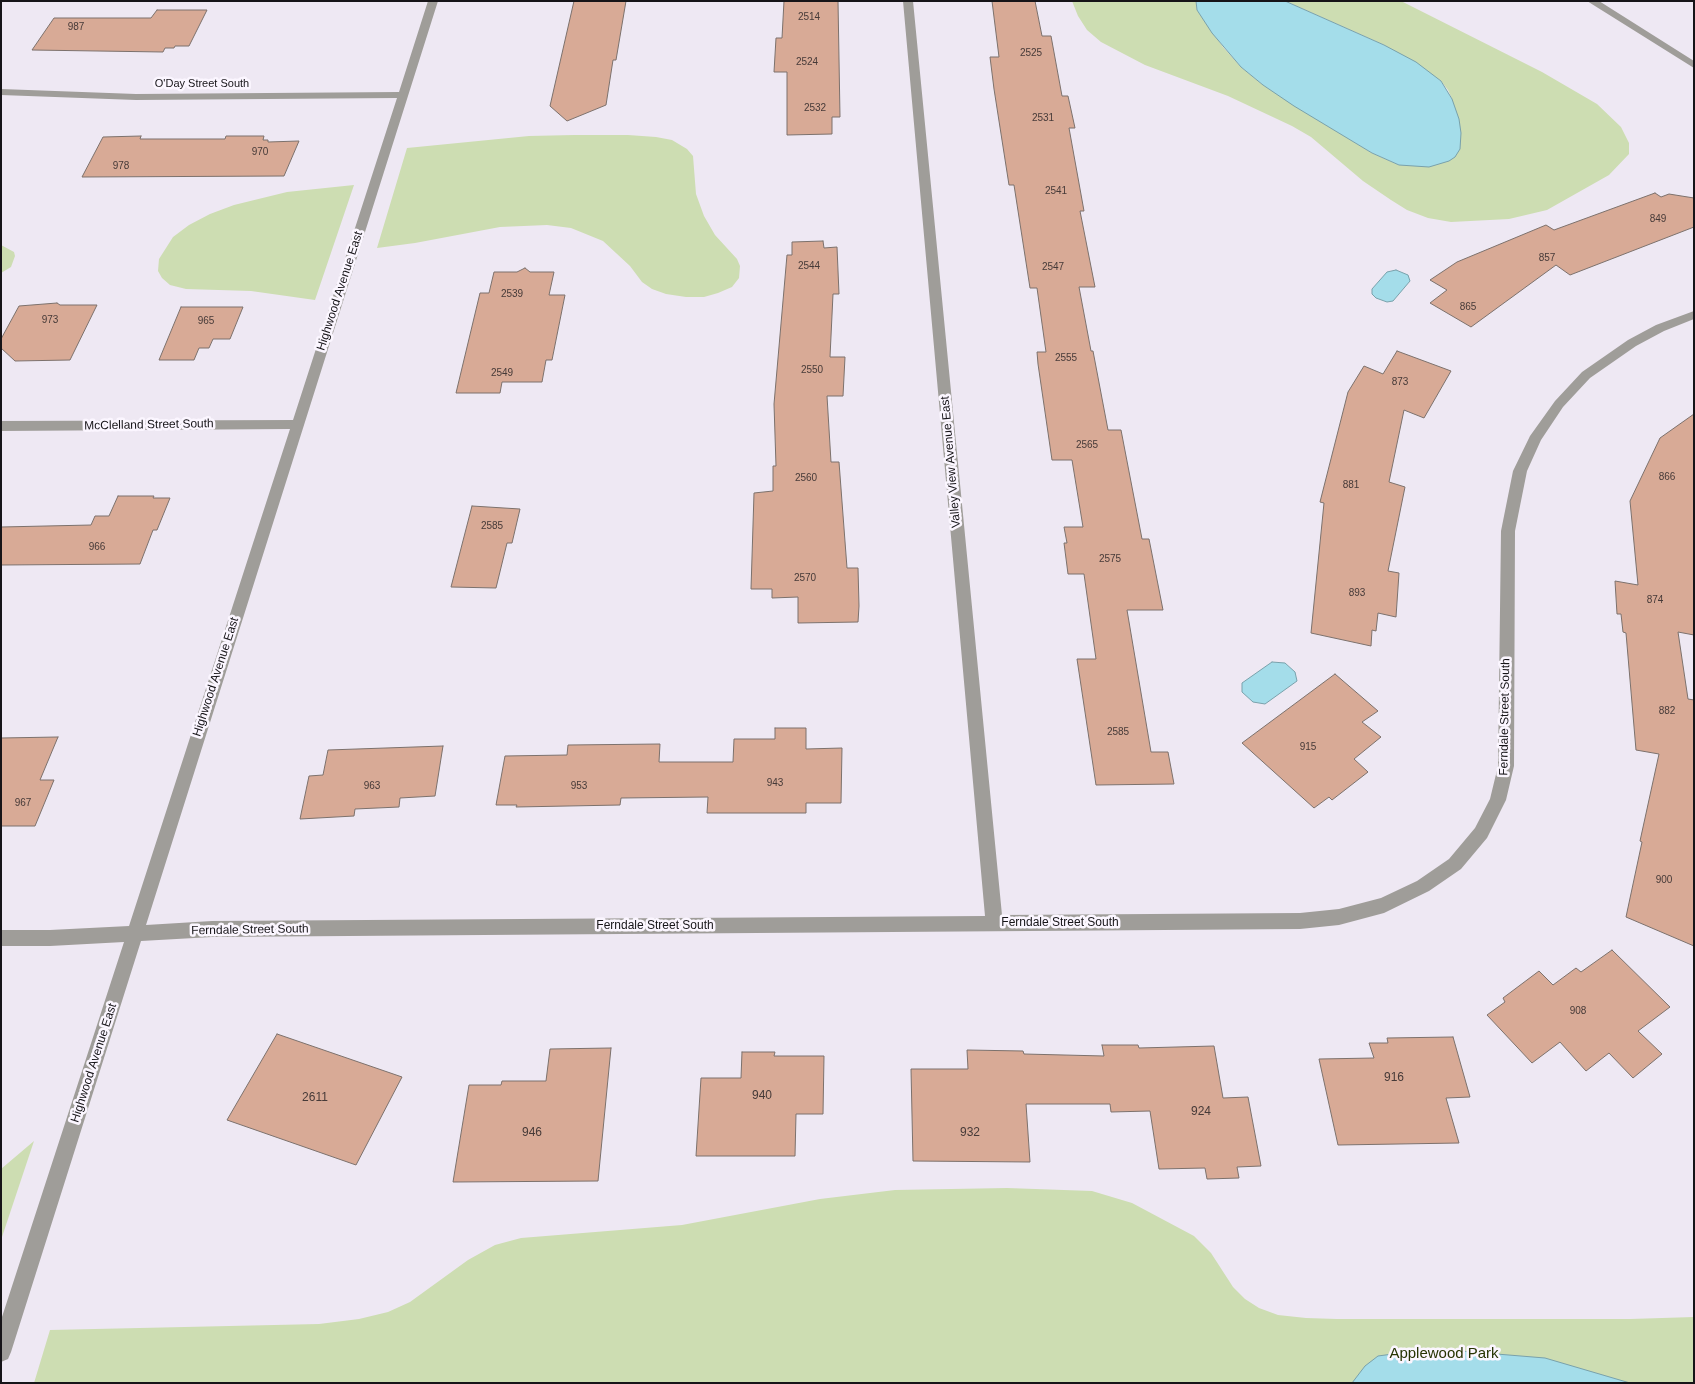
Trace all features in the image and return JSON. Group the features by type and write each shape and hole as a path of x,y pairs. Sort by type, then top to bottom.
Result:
{"street":[{"name":"Highwood Avenue East","path":"1,1352 433,1"},
{"name":"Valley View Avenue East","path":"908,1 994,923"},
{"path":"1592,1 1694,65"},
{"name":"O'Day Street South","path":"1,92 136,96 403,95"},
{"name":"Ferndale Street South","path":"1,938 212,929 1318,920 1384,905 1423,886 1455,864 1481,833 1498,800 1503,783 1506,758 1508,531 1516,490 1527,455 1545,421 1573,386 1586,375 1632,343 1660,328 1694,315"},
{"name":"McClelland Street South","path":"1,426 297,424"}],"green space":[{"path":"1072,1 1196,1 1197,10 1223,47 1241,67 1263,85 1372,153 1399,165 1452,99 1448,90 1441,81 1384,45 1285,1 1401,1 1542,72 1597,104 1621,127 1629,143 1629,154 1609,175 1547,210 1509,219 1451,222 1428,218 1407,210 1391,200 1363,181 1311,137 1292,126 1228,96 1145,65 1101,42 1087,30 1078,16"},
{"path":"529,136 656,137 672,140 687,149 693,156 696,194 704,216 715,235 737,259 740,266 739,278 732,287 704,297 666,294 652,289 642,282 630,266 603,241 571,228 547,225 500,227 377,248 407,148"},
{"path":"354,185 315,300 251,291 186,289 170,285 162,278 158,271 159,259 173,237 189,225 210,214 234,205 287,192"},
{"path":"1,245 14,252 15,256 11,267 1,273"},
{"path":"34,1141 1,1240 1,1169"},
{"name":"Applewood Park","path":"1007,1188 1092,1191 1132,1203 1194,1236 1211,1253 1233,1287 1245,1299 1259,1308 1278,1315 1337,1319 1630,1319 1694,1317 1694,1383 34,1383 50,1330 319,1324 359,1319 388,1312 410,1302 468,1260 495,1245 521,1238 682,1225 820,1199 895,1190"}],"water":[{"path":"1196,1 1285,1 1384,45 1416,62 1441,81 1452,99 1459,119 1461,133 1460,149 1455,157 1449,161 1429,167 1399,165 1372,153 1294,106 1241,67 1212,33 1197,10"},
{"path":"1396,270 1408,275 1410,281 1393,301 1387,302 1376,298 1372,294 1372,289 1387,272"},
{"path":"1272,662 1285,663 1295,672 1297,681 1265,704 1253,702 1242,692 1242,683"},
{"path":"1460,1351 1545,1358 1630,1383 1352,1383 1365,1366 1378,1356 1400,1353"}],"building":[{"path":"574,1 626,1 616,60 613,60 606,105 567,121 550,106"},
{"path":"784,1 838,1 840,117 832,117 832,134 787,135 787,72 774,72 776,38 782,38"},
{"path":"992,1 1035,1 1042,36 1051,36 1062,96 1068,96 1075,128 1069,128 1084,211 1080,211 1095,287 1079,287 1108,430 1121,430 1142,539 1149,539 1163,610 1127,610 1151,752 1168,752 1174,784 1096,785 1077,659 1096,659 1084,574 1068,574 1064,543 1067,543 1064,527 1083,527 1072,460 1052,460 1038,364 1037,352 1046,352 1037,288 1030,288 1014,185 1009,185 994,89 990,57 999,57"},
{"path":"157,10 207,10 189,46 165,48 163,52 32,50 54,18 151,18"},
{"path":"141,136 140,139 225,139 226,136 264,136 263,140 268,140 268,142 299,141 284,176 82,177 103,137"},
{"path":"1655,193 1661,197 1669,194 1694,198 1694,227 1570,275 1556,265 1471,327 1430,303 1447,290 1430,280 1457,262 1546,225 1554,230"},
{"path":"823,241 824,248 837,247 839,294 833,294 830,357 845,357 843,396 827,396 831,462 839,462 847,568 858,568 858,622 798,623 798,597 772,598 772,589 751,589 754,493 773,491 773,466 776,466 774,404 787,255 792,255 792,242"},
{"path":"525,268 530,272 554,272 549,295 565,295 552,360 546,360 542,382 502,382 500,393 456,393 480,293 489,293 494,272 517,272"},
{"path":"57,303 60,305 97,305 70,360 15,361 1,348 1,339 19,306"},
{"path":"181,307 243,307 230,339 213,339 209,348 199,348 194,360 159,360"},
{"path":"1397,351 1451,371 1424,418 1404,410 1389,482 1405,487 1388,571 1399,573 1396,617 1378,613 1376,631 1372,630 1371,646 1311,633 1324,503 1320,502 1348,392 1364,366 1383,374"},
{"path":"1694,414 1694,635 1678,632 1688,699 1694,700 1694,946 1626,917 1659,754 1636,750 1626,633 1623,632 1621,614 1617,614 1615,581 1638,585 1630,501 1660,438"},
{"path":"118,496 170,498 157,530 153,530 140,564 1,565 1,527 91,525 95,516 109,516"},
{"path":"472,506 520,509 512,543 507,543 496,588 451,587"},
{"path":"1335,674 1378,711 1362,722 1381,737 1354,759 1368,772 1332,800 1329,797 1314,808 1242,743"},
{"path":"775,728 806,728 806,749 842,748 841,803 806,803 806,813 707,813 708,797 621,798 620,805 516,807 517,805 496,805 505,756 567,755 568,745 660,744 659,762 733,762 734,739 775,739"},
{"path":"58,737 40,780 54,780 35,826 1,826 1,738"},
{"path":"443,746 435,796 400,798 399,807 355,809 354,816 300,819 309,776 323,775 328,750"},
{"path":"1612,950 1670,1007 1638,1031 1662,1054 1633,1078 1609,1053 1586,1071 1560,1042 1532,1063 1487,1015 1505,1002 1503,998 1539,971 1553,985 1576,968 1581,972"},
{"path":"277,1034 402,1077 356,1165 227,1120"},
{"path":"1453,1037 1470,1097 1446,1098 1459,1143 1338,1145 1319,1059 1374,1058 1369,1043 1388,1043 1387,1038"},
{"path":"1102,1045 1138,1045 1139,1048 1214,1046 1223,1098 1248,1097 1261,1166 1237,1167 1239,1178 1207,1179 1205,1168 1159,1169 1150,1111 1111,1112 1110,1104 1026,1104 1030,1162 913,1161 911,1069 968,1069 967,1050 1023,1051 1024,1054 1104,1056"},
{"path":"611,1048 598,1181 453,1182 469,1085 501,1085 502,1081 546,1081 550,1049"},
{"path":"742,1052 775,1052 774,1056 824,1056 823,1114 796,1114 795,1156 696,1156 701,1078 741,1078"}]}
